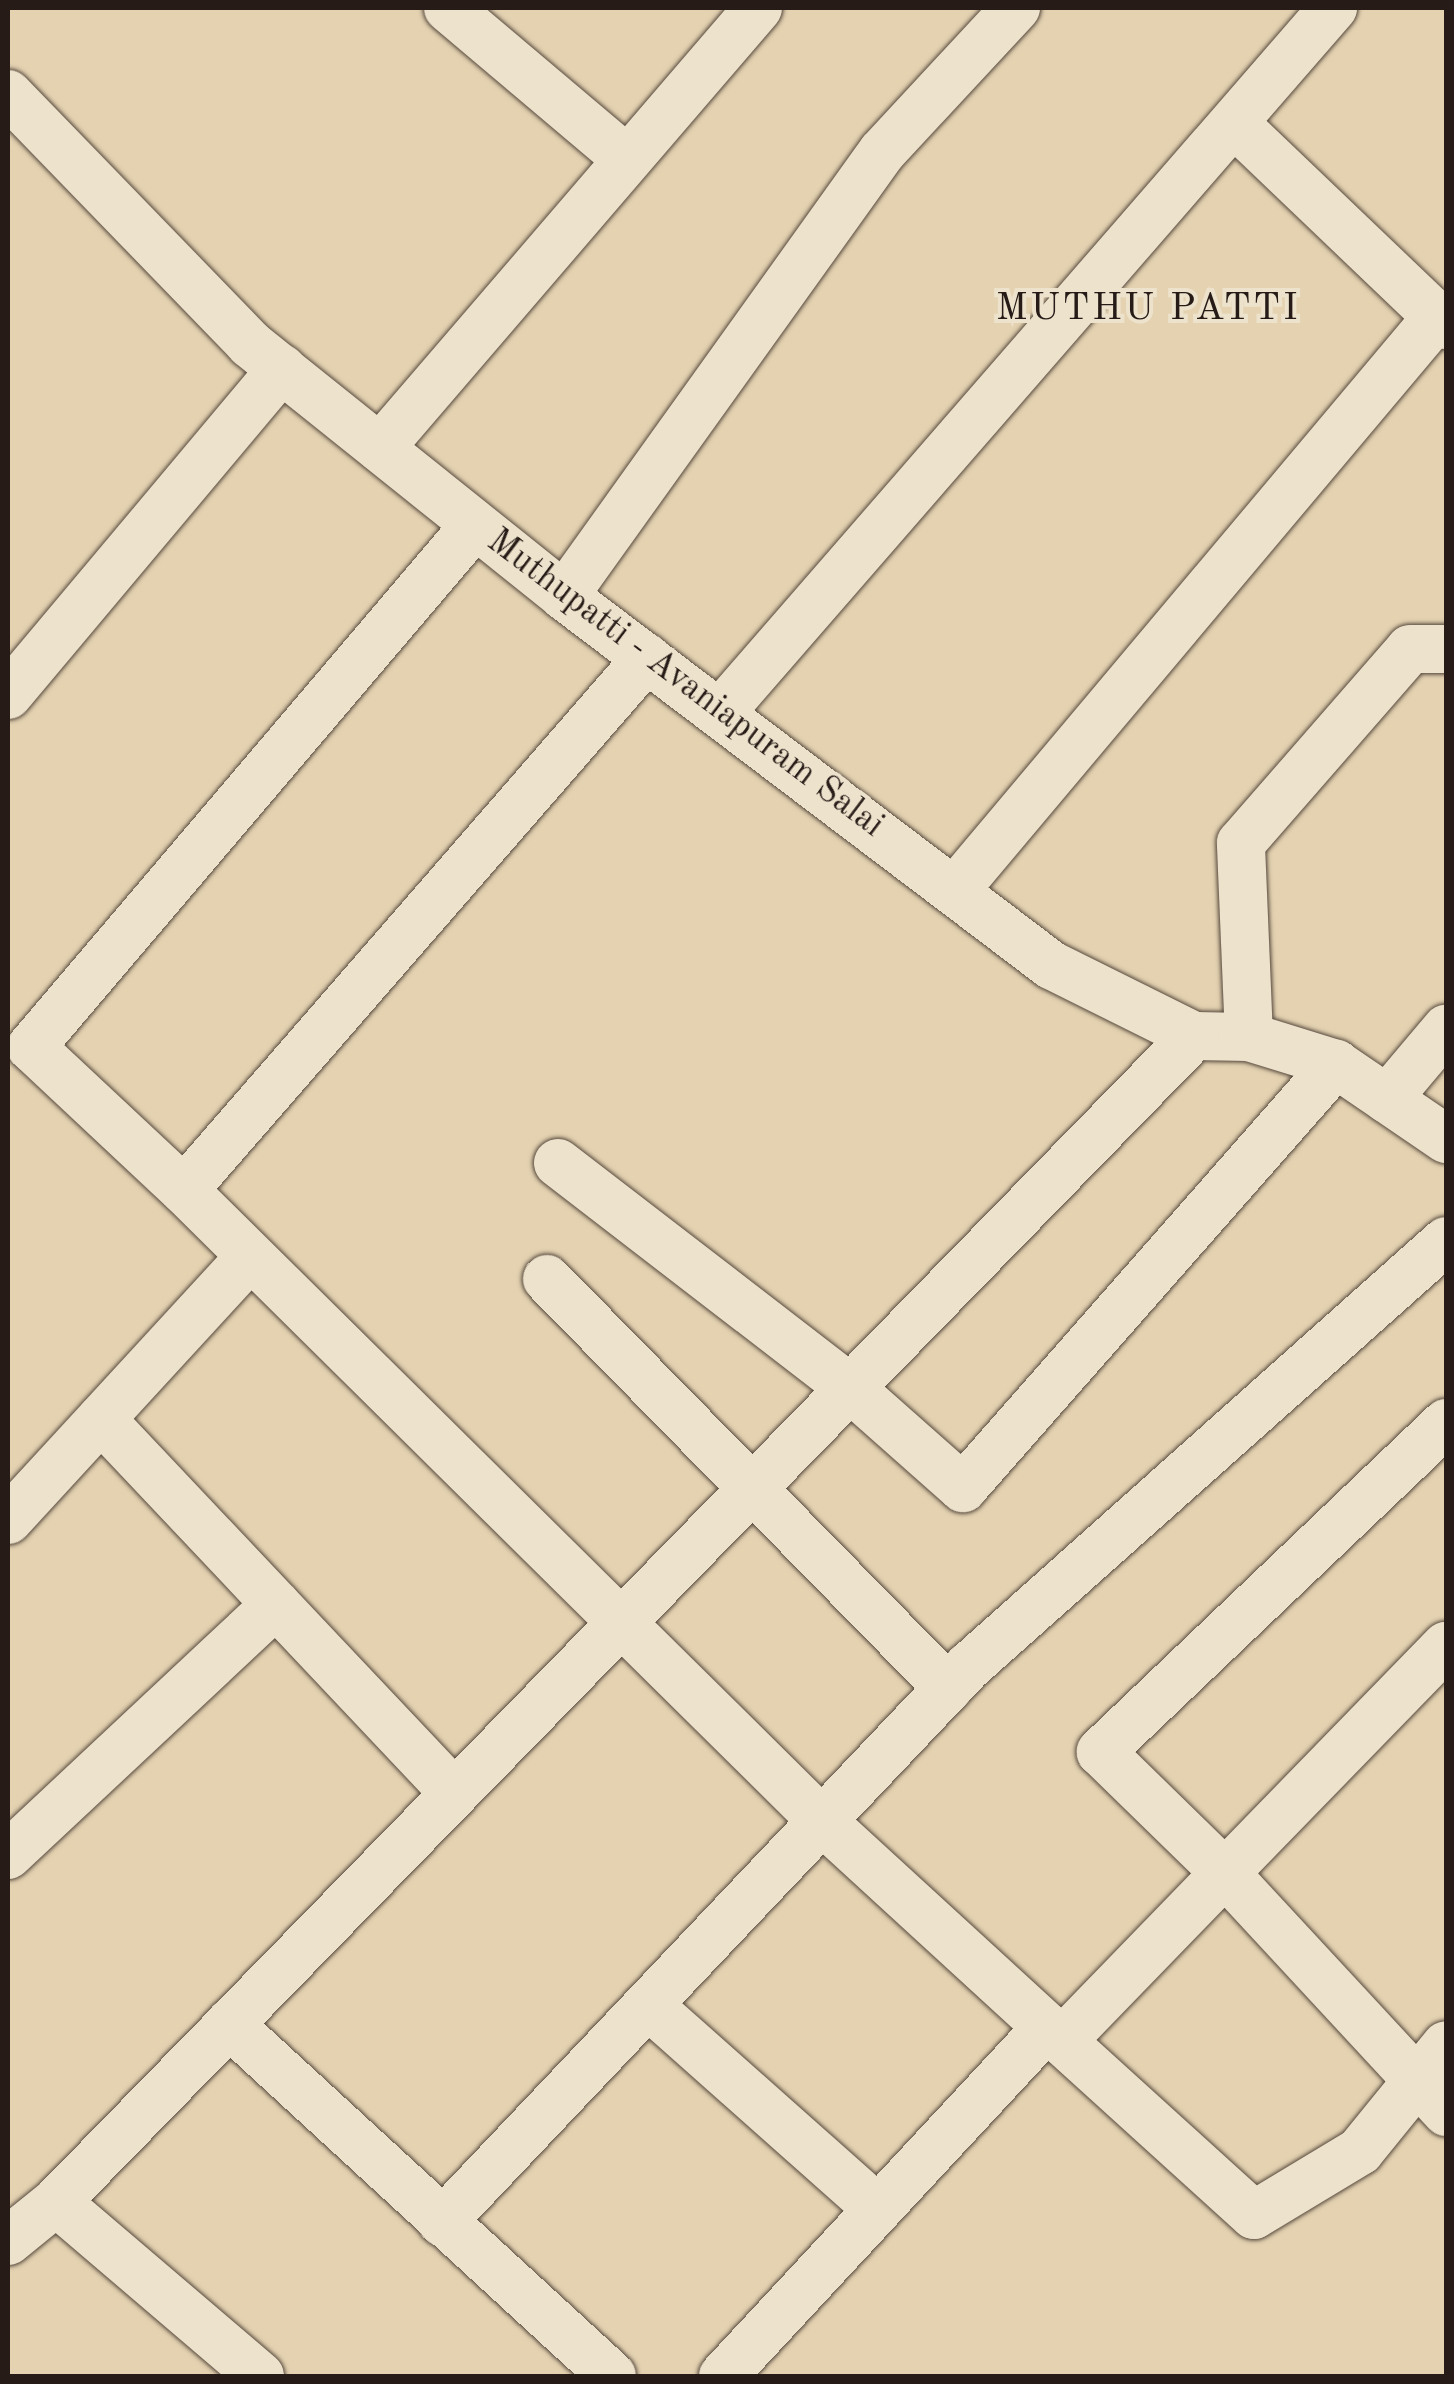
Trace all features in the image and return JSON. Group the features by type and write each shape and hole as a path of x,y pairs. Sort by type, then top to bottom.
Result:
{"street":[{"path":"448,8 628,159"},
{"path":"380,448 758,8"},
{"path":"564,596 882,152 1016,8"},
{"path":"721,712 1333,8"},
{"name":"Muthupatti - Avaniapuram Salai","path":"8,94 282,369 564,596 956,889 1051,965 1194,1036 1249,1036 1336,1064 1446,1139"},
{"path":"956,889 1442,321 1234,124"},
{"path":"8,695 282,369"},
{"path":"475,525 31,1047 184,1190 822,1822 1254,2215 1360,2151 1436,2079 1101,1752 1446,1423"},
{"path":"1249,1036 1241,843 1410,648 1446,649"},
{"path":"184,1190 647,658"},
{"path":"1387,1099 1446,1029"},
{"path":"8,2241 56,2202 1194,1036"},
{"path":"558,1163 850,1388 963,1488 1336,1064"},
{"path":"442,2222 948,1688 1446,1241"},
{"path":"8,1520 250,1257"},
{"path":"547,1280 948,1688"},
{"path":"101,1419 454,1793"},
{"path":"8,1855 276,1604"},
{"path":"724,2376 878,2209 1225,1872 1446,1646"},
{"path":"648,2005 878,2209"},
{"path":"229,2024 612,2376"},
{"path":"56,2202 260,2376"}],"district":[{"name":"MUTHU PATTI","path":"1148,310"}]}
